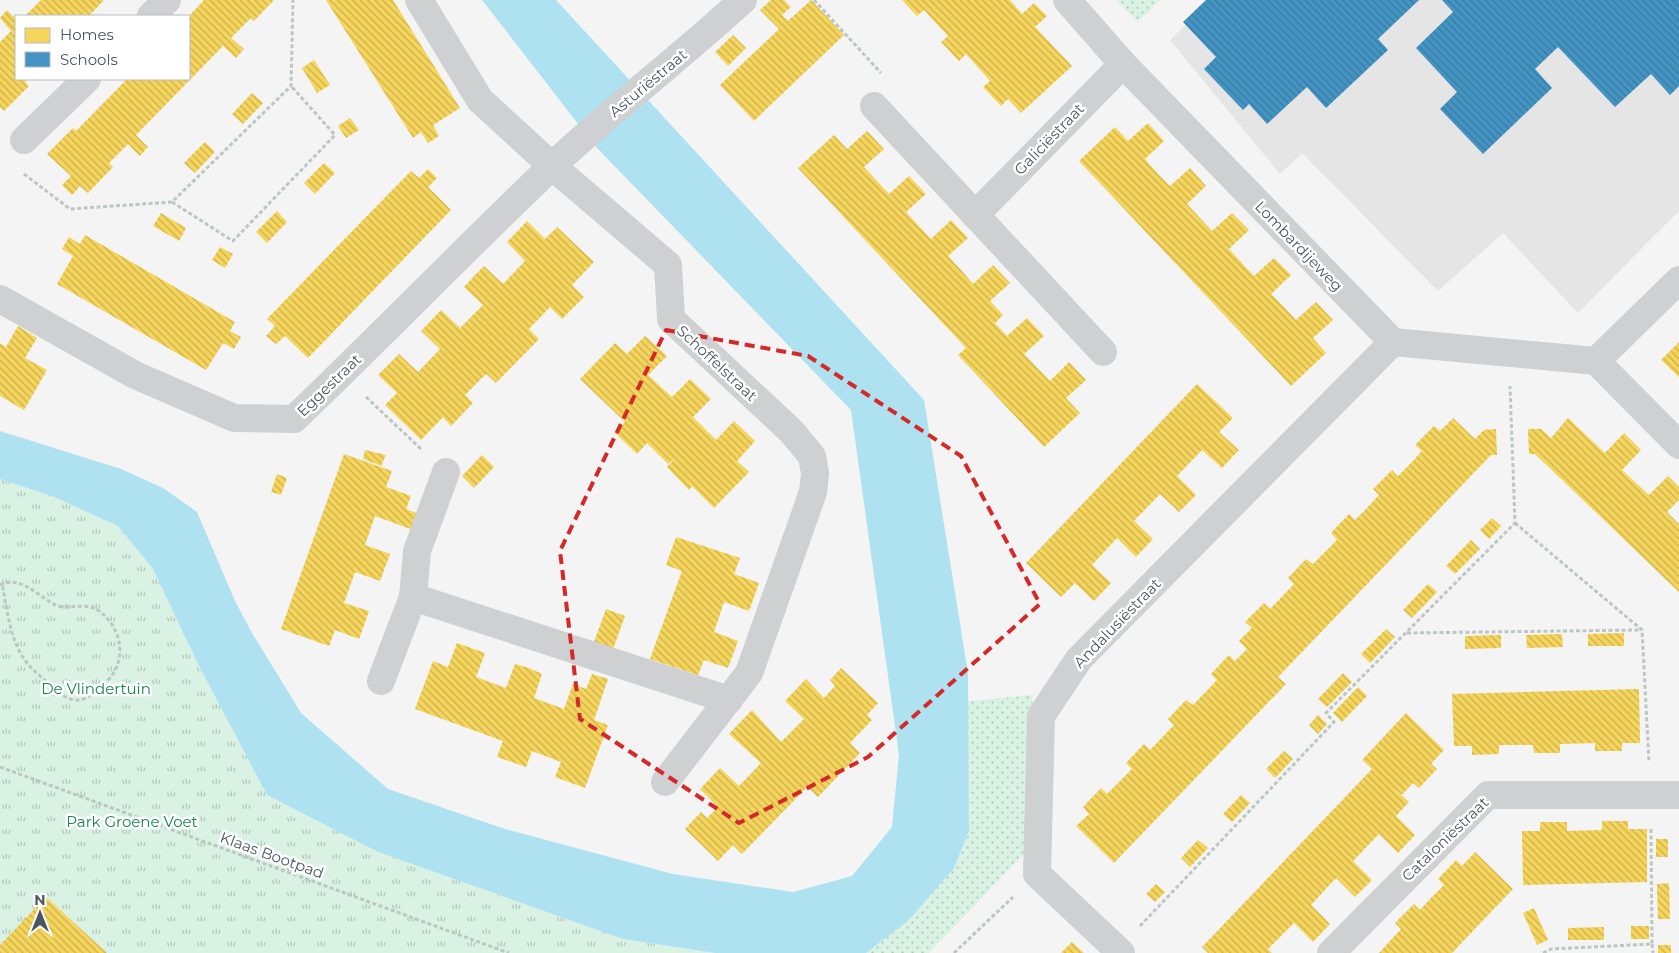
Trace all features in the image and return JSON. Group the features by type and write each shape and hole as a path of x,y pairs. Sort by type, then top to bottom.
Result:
{"street":[{"path":"152,15 167,0"},
{"name":"Schoffelstraat","path":"418,0 480,100 552,166 668,265 671,319 791,431 812,456 815,472 813,492 749,673 665,782"},
{"name":"Asturiëstraat","path":"552,166 643,85 697,43 743,0"},
{"name":"Lombardijeweg","path":"1067,0 1122,64 1393,342"},
{"name":"Galiciëstraat","path":"975,215 1122,64"},
{"path":"24,140 86,80"},
{"path":"874,106 1103,352"},
{"name":"Eggestraat","path":"0,299 135,375 234,418 294,419 552,166"},
{"path":"1596,361 1679,280"},
{"path":"1393,342 1596,361 1679,445"},
{"name":"Andalusiëstraat","path":"1037,874 1041,716 1079,659 1393,342"},
{"path":"381,681 413,598 417,551 446,472"},
{"path":"413,598 729,700"},
{"name":"Cataloniëstraat","path":"1331,953 1488,795 1679,795"},
{"path":"1037,874 1119,951"}],"path":[{"path":"20,170 70,209 172,202 233,240 335,135 291,86 293,0"},
{"path":"814,0 895,87 874,106"},
{"path":"172,202 291,86"},
{"path":"1119,951 1334,722 1326,714 1515,523 1509,353"},
{"path":"341,374 446,472"},
{"path":"1515,523 1642,630 1651,795 1653,953"},
{"path":"1,584 19,584 59,606 91,608 107,618 116,632 121,649 118,664 109,679 91,695 80,700 67,697 54,689 28,665 17,644 1,584"},
{"path":"1406,633 1642,630"},
{"name":"Klaas Bootpad","path":"0,767 509,953"},
{"path":"954,953 1037,874"},
{"path":"1543,953 1551,949 1652,944"}],"highlighted area":[{"path":"666,330 808,356 961,456 1040,604 868,757 739,823 580,719 560,551"}],"shaded area":[{"path":"1212,0 1679,0 1679,211 1578,313 1503,233 1438,291 1302,153 1280,174 1170,40"}],"green space":[{"path":"1116,0 1160,0 1138,22"},
{"name":"Park Groene Voet","path":"0,479 52,496 118,526 153,569 198,664 267,795 378,852 623,939 715,953 0,953"},
{"path":"1033,695 1030,729 1037,840 929,953 866,953 908,921 954,868 969,831 968,701"}],"water":[{"path":"482,0 556,0 924,400 968,673 969,831 954,868 908,921 866,953 715,953 623,939 378,852 267,795 198,664 153,569 118,526 52,496 0,479 0,431 121,469 163,488 197,512 235,601 252,633 301,713 388,789 505,829 673,874 793,892 852,876 892,827 899,755 851,410 596,147"}],"building: Homes":[{"path":"41,0 104,0 90,15 26,15"},
{"path":"204,0 274,0 254,21 251,18 231,38 244,49 236,58 223,46 190,80 190,15"},
{"path":"326,0 393,0 460,108 433,125 439,136 428,143 421,132 413,138"},
{"path":"771,0 784,0 791,7 782,15 788,21 811,0 844,35 754,121 720,85 779,29 760,10"},
{"path":"902,0 1010,0 1022,14 1034,3 1047,16 1035,27 1072,66 1021,113 1008,99 1001,106 983,87 990,81 966,54 959,61 941,42 948,36 924,10 917,16"},
{"path":"7,10 15,18 15,80 27,80 25,82 29,86 4,111 0,107 0,42 11,31 0,18"},
{"path":"733,35 746,48 728,66 715,52"},
{"path":"314,60 330,85 317,93 302,68"},
{"path":"126,80 190,80 136,135 148,147 140,156 128,144 109,163 113,167 88,193 80,186 72,195 62,185 71,176 47,154 73,128 76,131"},
{"path":"252,93 263,103 243,124 232,114"},
{"path":"350,118 359,130 346,138 338,126"},
{"path":"1148,123 1164,141 1145,159 1157,173 1170,186 1190,168 1206,186 1187,204 1212,231 1232,213 1249,230 1229,249 1254,276 1274,258 1291,275 1271,294 1296,320 1316,302 1333,320 1313,338 1326,353 1291,386 1079,161 1115,127 1128,141"},
{"path":"867,131 884,149 864,167 889,194 909,176 926,194 906,212 931,239 951,220 968,238 948,256 973,284 993,265 1010,283 990,301 1003,315 995,323 1007,336 1027,318 1044,336 1024,354 1050,381 1069,362 1086,380 1066,398 1080,413 1044,447 958,355 966,348 798,168 834,135 847,149"},
{"path":"205,142 215,152 195,173 184,163"},
{"path":"324,163 335,173 315,194 304,183"},
{"path":"428,169 437,178 428,187 451,210 308,358 285,336 276,344 266,336 275,326 267,319 363,220 411,171 419,178"},
{"path":"277,211 287,222 267,243 256,232"},
{"path":"161,213 186,228 179,241 153,226"},
{"path":"527,221 545,239 557,227 594,262 572,285 584,297 562,319 550,307 529,329 539,339 496,383 486,374 465,395 473,403 451,426 443,417 421,440 385,405 397,393 378,375 399,354 418,372 440,349 421,331 441,310 460,328 483,305 464,287 484,266 503,284 525,261 507,242"},
{"path":"85,235 235,322 230,331 241,337 234,349 223,343 206,370 57,284 73,256 62,249 69,237 80,244"},
{"path":"220,247 233,254 225,268 212,260"},
{"path":"18,326 37,338 25,358 47,370 24,410 0,396 0,343 6,347"},
{"path":"645,336 667,356 648,375 672,397 690,379 711,399 693,417 716,440 734,421 755,441 737,461 749,472 714,508 692,486 689,490 667,467 676,457 668,464 647,443 637,454 615,433 625,422 580,379 615,343 627,354"},
{"path":"1679,342 1679,377 1661,360"},
{"path":"1197,384 1233,418 1219,432 1239,450 1222,468 1202,450 1177,476 1196,495 1179,512 1160,494 1134,521 1153,539 1136,557 1117,538 1092,565 1111,583 1094,601 1075,583 1061,597 1026,563"},
{"path":"1453,418 1475,439 1484,430 1496,429 1497,455 1491,455 1278,677 1286,684 1114,863 1076,826 1089,814 1083,807 1101,788 1107,794 1132,769 1126,763 1144,744 1150,750 1174,725 1168,719 1186,700 1193,705 1217,680 1211,674 1229,655 1235,661 1247,649 1239,641 1252,628 1245,622 1264,603 1270,609 1294,584 1288,578 1306,559 1313,564 1337,540 1331,533 1349,514 1355,520 1379,495 1373,489 1392,470 1398,476 1422,451 1415,445 1434,426 1440,431"},
{"path":"1568,418 1605,453 1624,433 1641,450 1622,470 1649,495 1668,476 1679,487 1679,500 1667,512 1679,524 1679,592 1535,454 1529,454 1528,429 1541,429 1551,438"},
{"path":"365,450 386,455 381,466 363,459"},
{"path":"344,454 392,471 386,487 411,496 406,509 421,515 416,531 375,516 365,545 390,554 380,581 355,572 344,603 369,611 359,639 335,630 329,646 281,629"},
{"path":"482,455 494,467 474,488 462,476"},
{"path":"277,474 287,478 281,495 271,492"},
{"path":"1492,518 1501,526 1489,539 1480,530"},
{"path":"676,537 740,558 734,574 759,583 749,611 724,602 714,632 738,641 728,668 704,660 698,675 650,659 682,571 666,565"},
{"path":"1471,540 1480,549 1455,574 1446,566"},
{"path":"1428,584 1437,592 1412,618 1403,610"},
{"path":"606,609 625,616 613,649 594,642"},
{"path":"1386,629 1395,637 1370,663 1361,654"},
{"path":"1624,633 1624,646 1588,646 1588,634"},
{"path":"1562,634 1563,647 1527,648 1526,635"},
{"path":"1501,635 1501,648 1465,649 1465,636"},
{"path":"457,643 485,653 476,677 506,688 515,664 529,668 542,674 534,698 564,709 573,684 586,689 592,674 608,679 594,720 608,725 585,788 555,777 561,762 532,751 526,767 497,757 503,741 415,709 433,661 448,667"},
{"path":"841,668 878,703 867,715 872,720 850,743 860,753 818,797 807,787 742,854 733,845 718,861 685,829 701,812 707,818 718,807 700,789 720,768 739,786 761,763 729,734 752,710 781,742 804,719 785,701 806,679 824,698 835,686 830,680"},
{"path":"1343,673 1352,682 1327,707 1318,699"},
{"path":"1358,687 1367,696 1342,722 1333,713"},
{"path":"1639,689 1640,743 1622,743 1622,751 1595,751 1595,743 1560,744 1560,753 1534,753 1533,745 1499,745 1499,754 1472,755 1472,746 1454,746 1452,694"},
{"path":"1406,713 1444,750 1431,764 1437,769 1419,788 1413,783 1402,795 1394,789 1409,802 1396,816 1415,835 1398,853 1379,834 1353,861 1372,880 1355,897 1336,878 1311,905 1330,924 1313,942 1294,923 1268,949 1272,953 1208,953 1202,947 1372,769 1362,760"},
{"path":"1318,715 1327,724 1318,734 1309,725"},
{"path":"1284,751 1293,759 1275,778 1266,769"},
{"path":"1241,795 1250,803 1232,822 1223,814"},
{"path":"1602,821 1628,821 1628,829 1647,829 1647,882 1523,885 1522,831 1540,831 1540,822 1567,822 1567,831 1602,830"},
{"path":"1656,839 1668,839 1668,857 1656,857"},
{"path":"1198,840 1208,848 1190,867 1181,858"},
{"path":"1475,852 1513,889 1452,953 1379,953 1401,929 1395,923 1414,904 1420,910 1444,885 1438,879 1456,860 1462,866"},
{"path":"1669,883 1670,919 1658,919 1657,884"},
{"path":"1156,884 1165,892 1155,902 1146,894"},
{"path":"46,897 107,953 0,953 0,945"},
{"path":"1534,908 1548,940 1537,945 1523,913"},
{"path":"1631,926 1649,926 1649,939 1631,939"},
{"path":"1604,927 1604,940 1568,940 1568,928"},
{"path":"1072,942 1084,953 1061,953"},
{"path":"1658,945 1671,945 1671,953 1658,953"}],"building: Schools":[{"path":"1206,0 1419,0 1378,39 1388,50 1326,108 1307,87 1267,124 1249,104 1243,110 1204,69 1216,57 1183,22"},
{"path":"1442,0 1679,0 1679,86 1670,95 1651,74 1615,107 1558,47 1535,69 1552,88 1483,154 1440,109 1457,92 1416,48 1453,12"}],"park label":[{"name":"De Vlindertuin","path":"96,688"}]}
